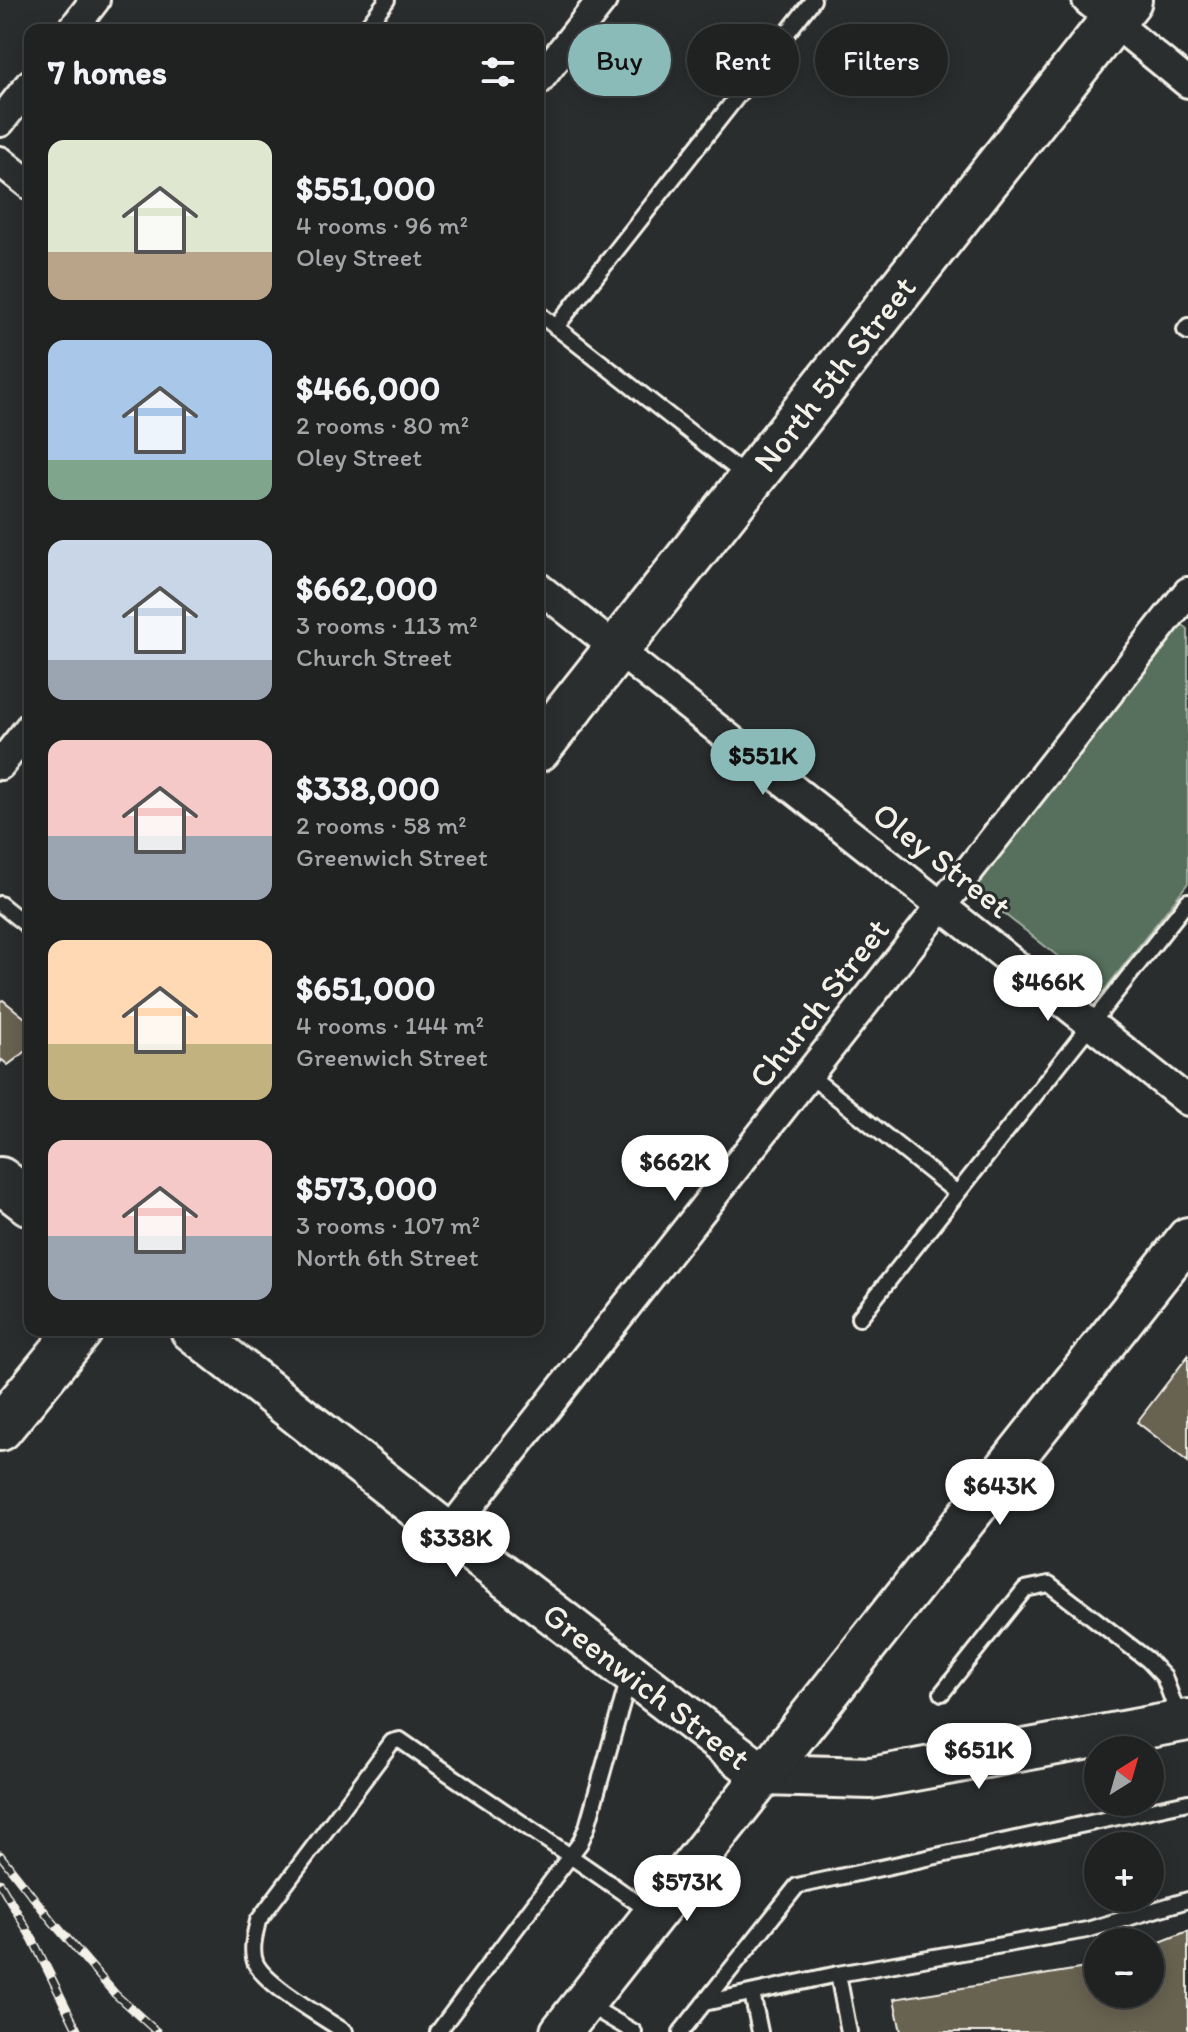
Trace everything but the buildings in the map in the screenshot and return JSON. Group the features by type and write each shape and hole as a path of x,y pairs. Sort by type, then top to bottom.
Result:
{"main road":[{"name":"North 5th Street","path":"544,741 750,480 1109,7"},
{"path":"0,1180 24,1198"},
{"path":"0,1428 75,1336"}],"street":[{"path":"77,24 95,0"},
{"path":"544,73 602,0"},
{"path":"1109,7 1188,83"},
{"path":"0,122 24,92"},
{"path":"0,161 24,180"},
{"name":"Oley Street","path":"544,592 1188,1101"},
{"name":"Church Street","path":"448,1533 1188,592"},
{"path":"0,765 24,735"},
{"path":"573,2017 1188,1238"},
{"name":"Greenwich Street","path":"199,1336 763,1775 871,1778 1184,1721"}],"lane":[{"path":"369,24 387,0"},
{"path":"556,327 813,0"},
{"path":"544,318 750,480"},
{"path":"859,1318 1188,901"},
{"path":"0,904 24,923"},
{"path":"809,1075 957,1193"},
{"path":"942,1693 1025,1589 1049,1584 1148,1660 1164,1677 1184,1721"},
{"path":"438,2032 572,1855 587,1827 630,1673"},
{"path":"345,2032 269,1980 255,1962 253,1941 258,1921 267,1908 386,1749 400,1740 524,1827 572,1855 653,1914"},
{"path":"681,2032 797,1886 1188,1802"},
{"path":"704,2003 838,1974 1087,1930 1188,1900"},
{"path":"838,1974 849,2032"},
{"path":"752,1993 760,2032"},
{"path":"573,2017 634,2032"}],"green space":[{"path":"1180,623 1188,629 1188,883 1103,992 974,890"}],"railway":[{"path":"0,1855 115,1994 157,2032"},
{"path":"0,1883 33,1940 78,2032"}]}
